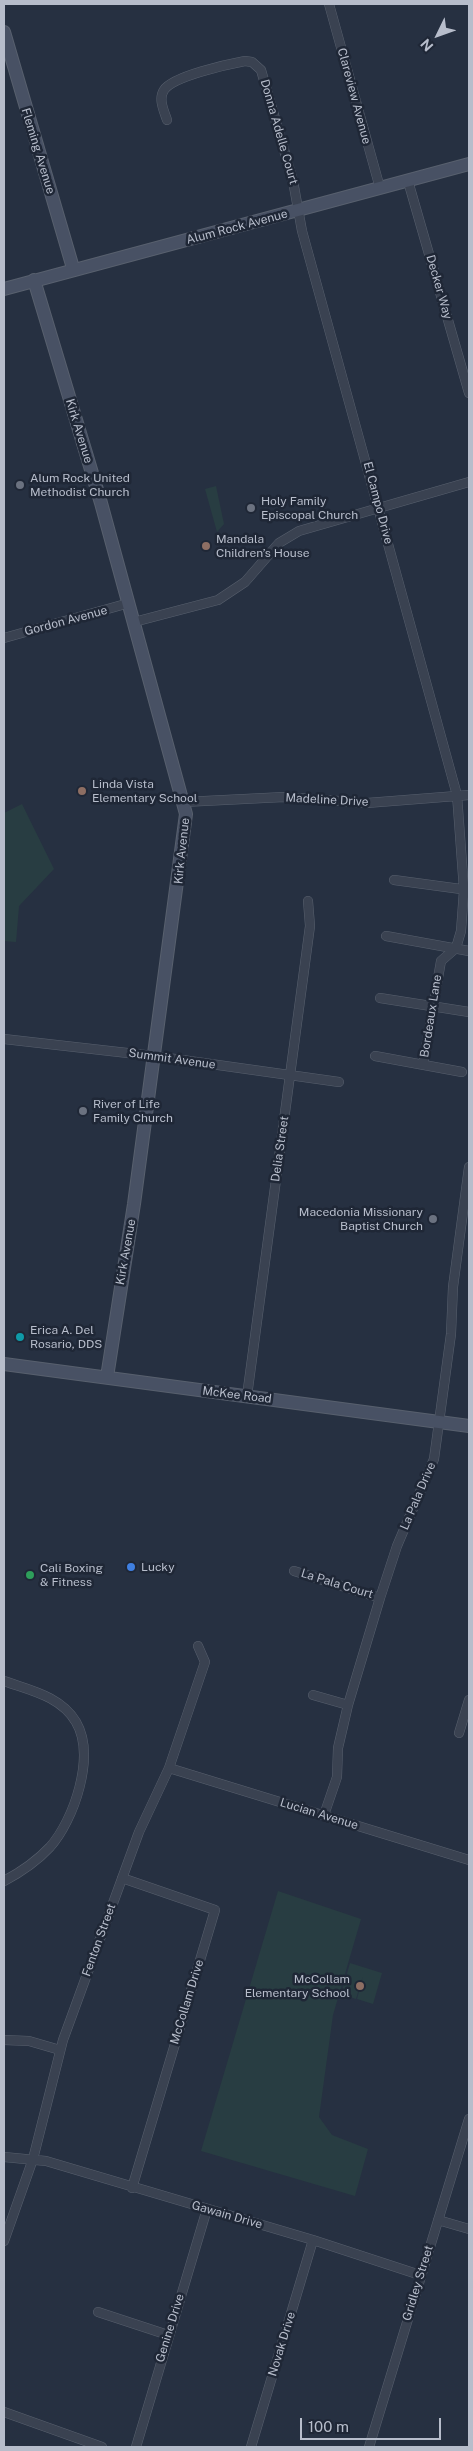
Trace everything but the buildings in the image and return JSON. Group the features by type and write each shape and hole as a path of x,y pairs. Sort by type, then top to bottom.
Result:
{"street":[{"name":"Clareview Avenue","path":"329,4 380,188"},
{"name":"Fleming Avenue","path":"4,32 8,63 73,268"},
{"name":"Donna Adelle Court","path":"167,120 162,96 170,84 239,62 252,62 263,76 293,181 299,211"},
{"name":"Alum Rock Avenue","path":"4,288 73,268 145,252 299,211 469,164"},
{"name":"Decker Way","path":"408,181 469,393"},
{"name":"El Campo Drive","path":"299,211 302,231 380,507 457,795"},
{"name":"Kirk Avenue","path":"34,280 129,603 184,802 185,832 134,1204 107,1377"},
{"path":"134,622 218,600 244,582 279,543 300,531 469,482"},
{"name":"Gordon Avenue","path":"4,638 129,603"},
{"name":"Bordeaux Lane","path":"423,1065 441,961 456,948 461,931 467,890 457,795"},
{"name":"Madeline Drive","path":"184,802 284,797 367,803 469,795"},
{"path":"394,880 467,890"},
{"name":"Delia Street","path":"247,1396 310,926 308,901"},
{"path":"386,936 469,951"},
{"path":"380,998 469,1012"},
{"name":"Summit Avenue","path":"4,1039 154,1056 339,1082"},
{"path":"375,1056 462,1072"},
{"name":"La Pala Drive","path":"324,1815 337,1777 338,1748 348,1705 380,1598 397,1546 434,1459 451,1334 453,1287 469,1167"},
{"name":"McKee Road","path":"4,1364 469,1426"},
{"name":"La Pala Court","path":"294,1571 380,1598"},
{"name":"Fenton Street","path":"4,2241 33,2160 60,2050 139,1832 169,1768 205,1662 198,1646"},
{"path":"4,1682 51,1698 60,1705 76,1722 85,1756 79,1790 65,1825 50,1847 25,1871 4,1881"},
{"path":"313,1695 348,1705"},
{"path":"459,1733 469,1700"},
{"name":"Lucian Avenue","path":"169,1768 469,1860"},
{"name":"McCollam Drive","path":"122,1878 215,1910 132,2188"},
{"path":"4,2040 29,2041 60,2050"},
{"name":"Gridley Street","path":"369,2447 469,2119"},
{"name":"Gawain Drive","path":"4,2157 33,2160 207,2209 313,2240 420,2275"},
{"name":"Genine Drive","path":"136,2447 207,2209"},
{"path":"438,2220 469,2229"},
{"name":"Novak Drive","path":"251,2447 313,2240"},
{"path":"98,2312 168,2335"},
{"path":"4,2412 102,2447"}],"green space":[{"path":"216,486 224,524 217,532 205,489"},
{"path":"22,804 54,869 19,906 16,942 4,941 4,813"},
{"path":"278,1891 361,1919 333,2015 319,2117 332,2135 368,2149 355,2196 201,2151"},
{"path":"350,1963 382,1973 373,2004 357,1999 363,1976 356,1999 341,1994"}],"place":[{"name":"Alum Rock United Methodist Church","path":"20,485"},
{"name":"Holy Family Episcopal Church","path":"251,508"},
{"name":"Mandala Children’s House","path":"206,546"},
{"name":"Linda Vista Elementary School","path":"82,791"},
{"name":"River of Life Family Church","path":"83,1111"},
{"name":"Macedonia Missionary Baptist Church","path":"433,1219"},
{"name":"Erica A. Del Rosario, DDS","path":"20,1337"},
{"name":"Lucky","path":"131,1567"},
{"name":"Cali Boxing & Fitness","path":"30,1575"},
{"name":"McCollam Elementary School","path":"360,1986"}]}
